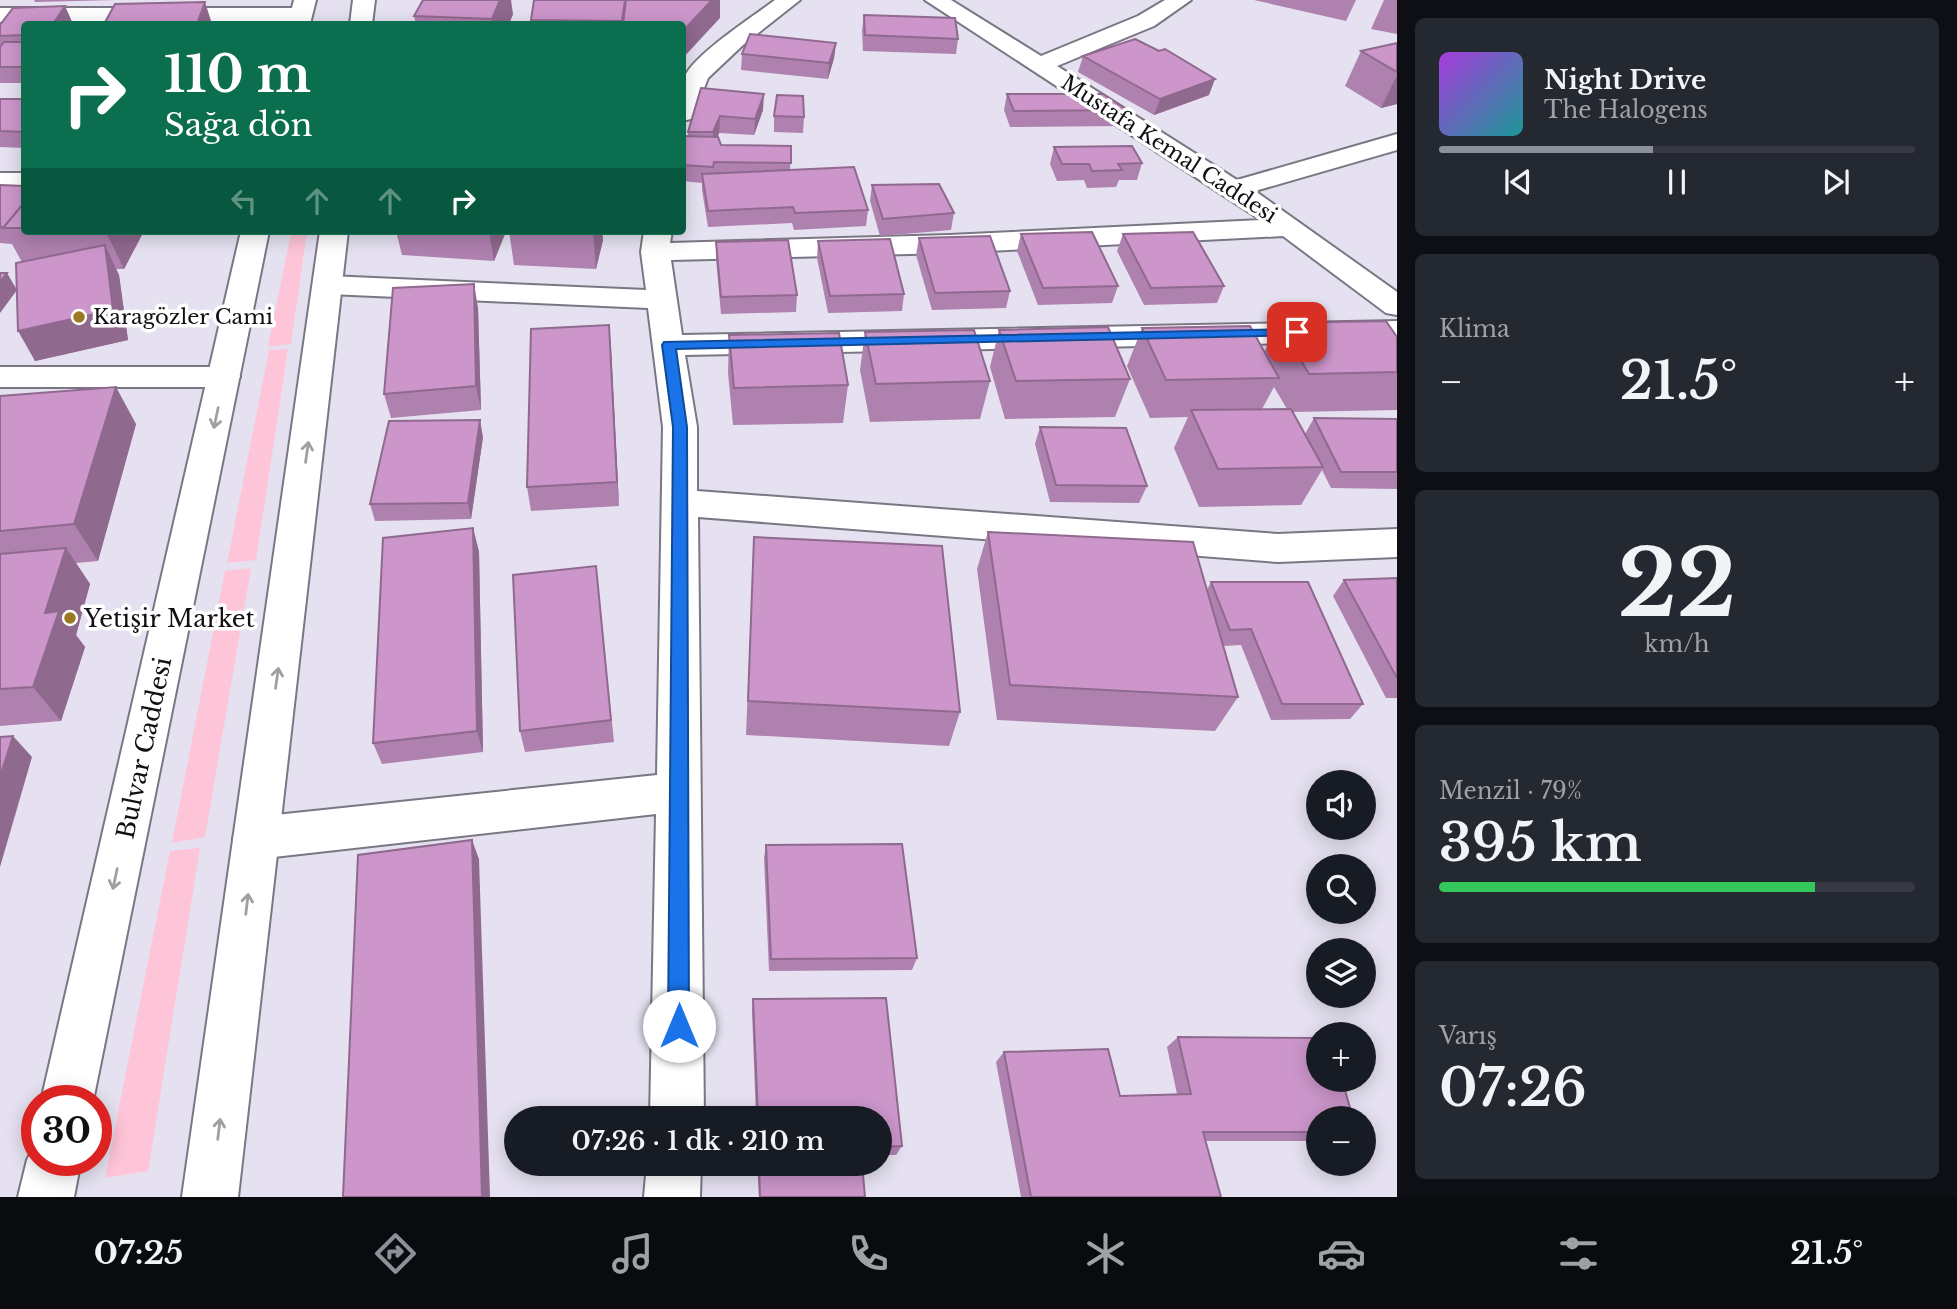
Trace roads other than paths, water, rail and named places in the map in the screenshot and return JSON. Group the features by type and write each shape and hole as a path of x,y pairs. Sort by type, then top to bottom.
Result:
{"street":[{"path":"361,21 364,0"},
{"path":"686,94 690,74 789,0"},
{"name":"Mustafa Kemal Caddesi","path":"936,0 1234,189 1397,306"},
{"path":"1039,65 1146,21 1180,0"},
{"path":"0,15 302,13"},
{"path":"1234,189 1397,142"},
{"path":"0,181 21,181"},
{"path":"677,1106 680,427 657,241 949,244 1289,227"},
{"name":"Bulvar Caddesi","path":"69,1085 254,235"},
{"path":"210,1197 334,235"},
{"path":"329,285 663,299"},
{"path":"669,345 1397,331"},
{"path":"0,377 224,377"},
{"path":"680,503 1278,548 1397,543"},
{"path":"256,838 680,792"},
{"path":"46,1197 51,1176"},
{"path":"672,1197 673,1176"}],"place":[{"name":"Karagözler Cami","path":"79,317"},
{"name":"Yetişir Market","path":"70,618"}]}
